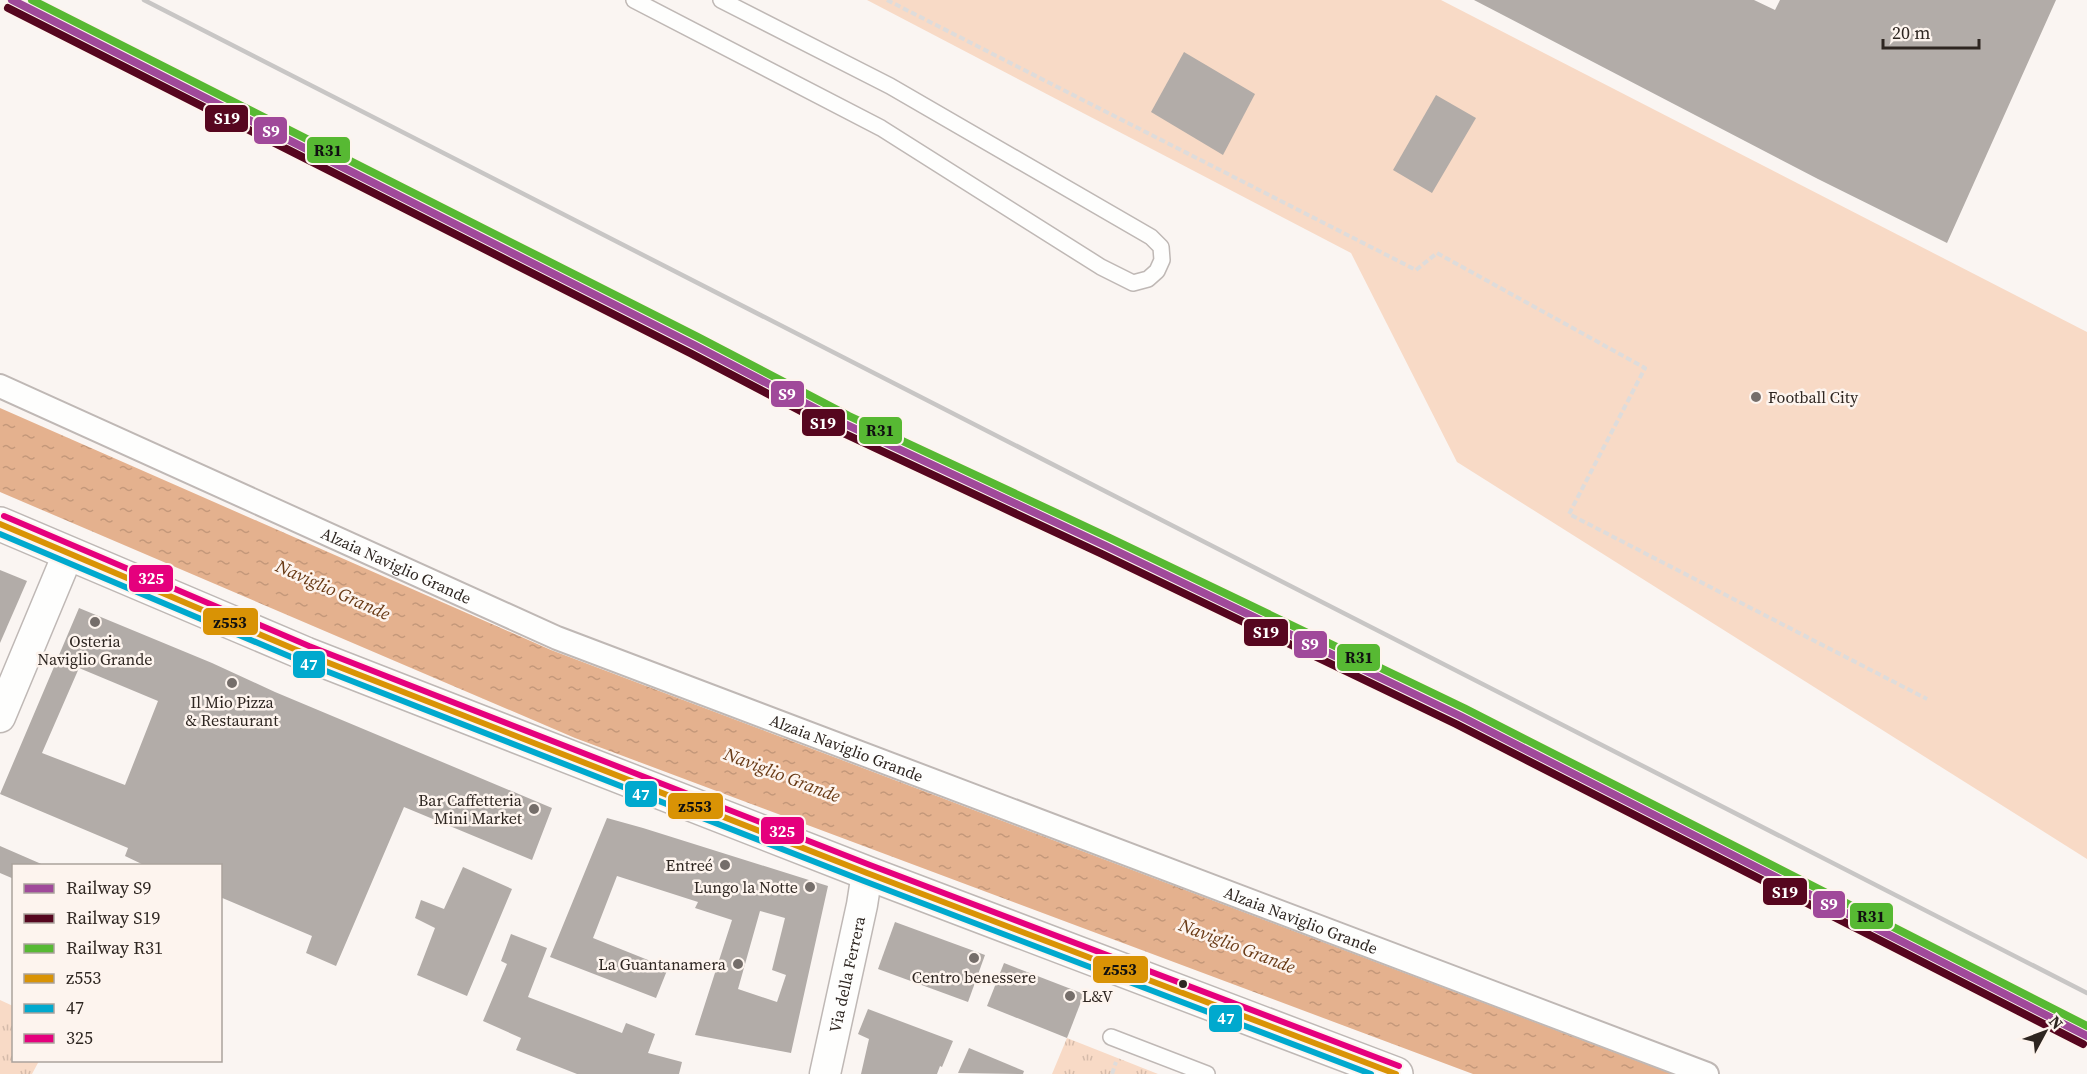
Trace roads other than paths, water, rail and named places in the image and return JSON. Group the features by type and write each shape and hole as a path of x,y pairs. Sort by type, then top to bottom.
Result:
{"street":[{"name":"Alzaia Naviglio Grande","path":"0,386 558,638 1707,1074"},
{"path":"0,524 306,654 867,873 1396,1074"},
{"path":"0,717 68,554"},
{"name":"Via della Ferrera","path":"825,1074 867,873"}],"lane":[{"path":"634,0 881,128 1101,267 1133,283 1148,279 1158,271 1162,260 1161,247 1151,237 890,86 721,0"},
{"path":"1111,1037 1207,1074"}],"water":[{"name":"Naviglio Grande","path":"0,408 551,650 1672,1074 1473,1074 575,738 0,492"}],"railway":[{"path":"144,0 2087,993"}],"rail line":[{"name":"S9","path":"12,0 694,345 845,424 1460,716 2087,1036"},
{"name":"R31","path":"32,0 698,337 849,416 1464,708 2087,1026"},
{"name":"S19","path":"8,8 690,353 841,432 1456,724 2083,1044"}],"place":[{"name":"Football City","path":"1756,397"},
{"name":"Osteria Naviglio Grande","path":"95,622"},
{"name":"Il Mio Pizza & Restaurant","path":"232,683"},
{"name":"Bar Caffetteria Mini Market","path":"534,809"},
{"name":"Entreé","path":"725,865"},
{"name":"Lungo la Notte","path":"810,887"},
{"name":"Centro benessere","path":"974,958"},
{"name":"La Guantanamera","path":"738,964"},
{"name":"L&V","path":"1070,996"}]}
